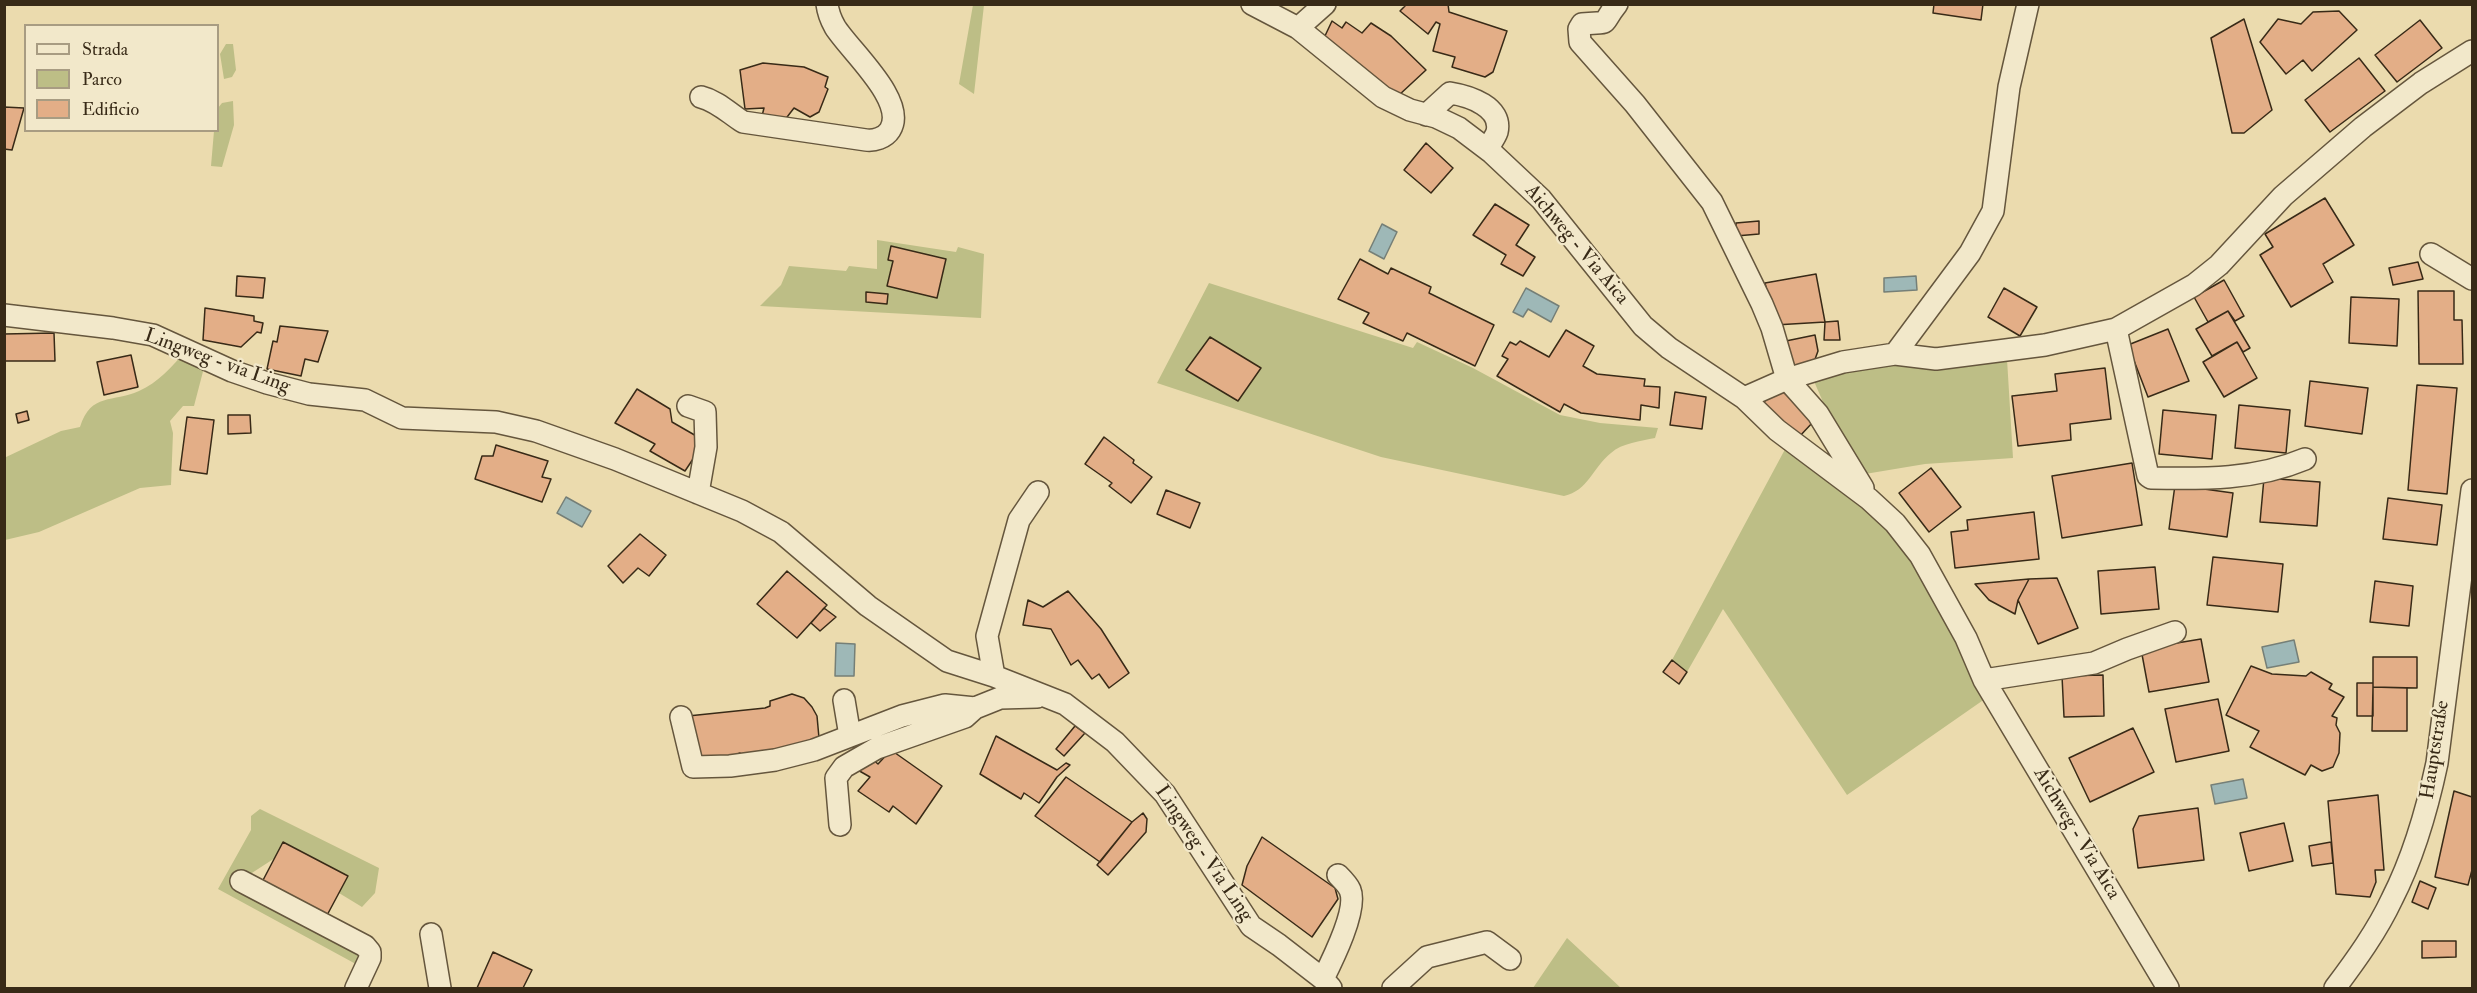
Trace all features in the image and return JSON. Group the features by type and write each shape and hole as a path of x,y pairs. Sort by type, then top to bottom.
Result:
{"street":[{"path":"701,97 712,100 743,122 872,141 889,133 893,124 894,111 887,95 834,26 827,4"},
{"path":"1298,28 1325,4"},
{"name":"Aichweg - Via Aica","path":"1617,4 1608,21 1600,24 1582,24 1579,29 1580,42 1635,104 1712,202 1762,304 1772,328 1787,379 1818,414 1869,499"},
{"path":"1895,354 1970,253 1993,211 2009,87 2028,4"},
{"name":"Aichweg - Via Aica","path":"1258,6 1298,28 1383,97 1410,110 1459,128 1487,149 1541,198 1643,326 1669,348 1744,398 1777,430 1869,499 1894,523 1920,555 1966,638 1984,680 2168,988"},
{"path":"1744,398 1787,379 1843,362 1895,354 1936,358 2045,345 2116,328 2194,285 2220,265 2283,196 2363,127 2421,83 2472,51"},
{"path":"1426,114 1450,93 1479,100 1496,117 1497,131 1487,149"},
{"path":"2431,255 2472,279"},
{"name":"Lingweg - via Ling","path":"4,315 153,335 232,371 267,383 309,394 365,400 402,418 496,422 536,431 615,459 734,509"},
{"path":"2116,328 2148,476 2151,478 2247,476 2282,469 2305,459"},
{"path":"688,405 705,412 706,447 698,494"},
{"name":"Hauptstraße","path":"2335,988 2369,941 2392,899 2428,804 2437,763 2472,490"},
{"path":"994,676 987,636 1019,520 1038,492"},
{"name":"Lingweg - Via Ling","path":"734,509 781,532 868,606 947,661 994,676 1065,704 1124,750 1165,794 1251,926 1327,984"},
{"path":"1984,680 2094,663 2175,632"},
{"name":"Lingweg - Via Ling","path":"840,825 836,778 844,767 877,748 965,717 975,708 1000,698 1047,697"},
{"path":"844,700 850,736"},
{"name":"Lingweg - Via Ling","path":"681,717 693,767 730,766 775,760 814,750 902,716 945,705 975,708"},
{"path":"1327,984 1352,906 1351,890 1338,875"},
{"path":"241,880 365,946 370,958 356,988"},
{"path":"432,934 440,988"},
{"path":"1393,988 1427,957 1487,942 1510,958"}],"green space":[{"path":"973,5 984,5 974,94 959,84"},
{"path":"226,44 233,44 236,70 232,77 224,79 220,54"},
{"path":"233,101 234,125 222,167 211,166 214,132 219,132 219,107 222,103"},
{"path":"877,240 956,252 958,247 984,254 981,318 760,306 781,285 789,266 846,271 849,266 877,269"},
{"path":"1209,283 1413,348 1417,342 1473,368 1560,415 1600,423 1658,428 1655,438 1632,443 1615,450 1585,484 1564,496 1381,457 1157,383"},
{"path":"186,351 206,360 194,406 183,406 170,421 173,433 171,485 140,488 39,532 5,540 4,458 61,431 80,427 90,408 104,400 129,395 146,388 164,374"},
{"path":"2007,359 2013,458 1925,464 1865,474 1830,418 1813,379 1885,366 1932,366"},
{"path":"1790,440 1895,523 1992,694 1847,795 1723,609 1687,672 1672,660"},
{"path":"260,809 379,868 375,893 362,907 339,893 347,876 284,842 275,858 241,880 365,946 365,969 218,889 251,830 251,816"},
{"path":"1567,938 1621,988 1533,988"}],"water":[{"path":"1382,224 1397,232 1384,259 1369,251"},
{"path":"1916,276 1917,290 1884,292 1884,278"},
{"path":"1526,288 1559,306 1551,322 1528,309 1523,317 1513,312"},
{"path":"566,497 591,511 582,527 557,513"},
{"path":"2294,640 2299,662 2267,668 2262,647"},
{"path":"836,643 855,644 854,676 835,676"},
{"path":"2243,779 2247,798 2215,804 2211,785"}],"building":[{"path":"1403,4 1448,4 1449,12 1507,31 1493,72 1485,77 1452,67 1455,57 1433,51 1440,24 1436,22 1428,34 1400,11 1405,6"},
{"path":"1934,4 1983,4 1981,20 1933,13"},
{"path":"2339,11 2357,30 2312,71 2303,60 2286,74 2260,42 2278,19 2301,24 2313,12"},
{"path":"2244,19 2272,110 2244,133 2232,133 2211,38"},
{"path":"2420,20 2442,48 2397,82 2375,55"},
{"path":"1332,21 1342,28 1346,22 1362,33 1371,23 1391,36 1426,70 1398,96 1324,38"},
{"path":"2359,58 2385,91 2330,132 2305,100"},
{"path":"763,63 804,67 828,77 825,87 828,89 819,112 810,117 794,108 784,121 762,116 764,108 745,109 740,70"},
{"path":"4,107 24,108 12,150 4,149"},
{"path":"1426,143 1453,168 1431,193 1404,170"},
{"path":"2325,198 2354,245 2323,264 2333,282 2291,307 2260,255 2273,247 2265,234"},
{"path":"1495,204 1529,225 1516,245 1535,257 1523,276 1501,264 1506,255 1473,235"},
{"path":"1759,221 1759,234 1736,236 1736,223"},
{"path":"891,246 946,259 937,298 887,286 893,261 888,260"},
{"path":"1360,259 1388,274 1391,268 1431,287 1429,293 1494,325 1475,366 1407,333 1403,341 1363,323 1369,313 1338,299"},
{"path":"2418,262 2423,279 2393,285 2389,268"},
{"path":"1816,274 1825,322 1775,325 1765,283"},
{"path":"237,276 265,278 263,298 236,296"},
{"path":"2224,280 2244,316 2235,321 2228,311 2208,322 2194,297"},
{"path":"2004,288 2037,307 2020,336 1988,317"},
{"path":"2418,291 2454,291 2454,320 2462,320 2463,364 2419,364"},
{"path":"866,292 888,294 887,304 866,302"},
{"path":"2351,297 2399,299 2397,346 2349,343"},
{"path":"205,308 254,316 254,321 263,323 261,333 257,332 241,347 203,340"},
{"path":"2228,311 2250,348 2243,352 2237,342 2212,356 2196,329"},
{"path":"1838,321 1840,340 1824,340 1825,322"},
{"path":"280,326 328,331 318,362 305,359 301,376 267,369 273,341 277,342"},
{"path":"2168,329 2189,381 2148,397 2128,345"},
{"path":"1566,330 1594,346 1583,366 1597,374 1645,379 1644,386 1660,387 1659,408 1641,405 1640,420 1581,413 1564,404 1560,412 1497,376 1508,359 1502,356 1510,342 1516,345 1520,341 1549,357"},
{"path":"54,333 55,361 4,361 4,334"},
{"path":"1815,335 1818,351 1814,362 1788,369 1781,342"},
{"path":"1210,337 1261,368 1238,401 1186,370"},
{"path":"2237,342 2257,378 2224,397 2203,362"},
{"path":"131,355 138,387 104,395 97,362"},
{"path":"2105,368 2111,419 2070,424 2071,440 2018,446 2012,396 2057,391 2055,374"},
{"path":"2310,381 2368,388 2362,434 2305,426"},
{"path":"2417,385 2457,388 2447,494 2408,490"},
{"path":"1778,387 1814,421 1798,438 1762,404"},
{"path":"637,389 670,409 672,422 705,441 685,471 650,451 655,444 615,423"},
{"path":"1675,392 1706,397 1702,429 1670,425"},
{"path":"2239,405 2290,410 2286,453 2235,448"},
{"path":"2163,410 2216,415 2212,459 2159,454"},
{"path":"27,411 29,420 18,423 16,414"},
{"path":"228,415 250,415 251,433 228,434"},
{"path":"187,417 214,420 207,474 180,470"},
{"path":"1104,437 1152,477 1131,503 1109,486 1112,483 1085,464"},
{"path":"496,445 548,461 542,477 551,479 542,502 475,479 482,456 493,456"},
{"path":"2132,463 2142,525 2062,538 2052,476"},
{"path":"1931,468 1961,507 1929,532 1899,493"},
{"path":"2264,478 2320,482 2317,526 2260,522"},
{"path":"2175,485 2233,493 2227,537 2169,529"},
{"path":"1166,490 1200,503 1190,528 1157,514"},
{"path":"2388,498 2442,505 2437,545 2383,539"},
{"path":"2034,512 2039,559 1955,568 1951,532 1968,530 1967,520"},
{"path":"640,534 666,555 649,576 638,568 623,583 608,566"},
{"path":"2213,557 2283,564 2278,612 2207,605"},
{"path":"2155,567 2159,609 2101,614 2098,571"},
{"path":"787,571 827,605 797,638 757,604"},
{"path":"2057,578 2078,628 2038,644 2018,600 2029,579"},
{"path":"2029,579 2018,600 2015,614 1989,600 1975,584"},
{"path":"2375,581 2413,586 2409,626 2370,622"},
{"path":"1068,591 1101,629 1129,673 1109,688 1099,674 1092,679 1078,660 1071,665 1051,629 1023,625 1028,600 1043,607"},
{"path":"824,608 836,617 820,631 811,623"},
{"path":"2201,639 2209,682 2149,692 2141,649"},
{"path":"2373,657 2417,657 2417,688 2373,687"},
{"path":"1672,660 1687,672 1679,684 1663,672"},
{"path":"2251,666 2272,674 2306,676 2311,672 2332,684 2329,689 2344,697 2332,716 2337,718 2336,725 2340,733 2339,753 2333,767 2322,771 2311,765 2305,775 2250,747 2259,731 2226,715"},
{"path":"2103,675 2104,716 2064,717 2062,676"},
{"path":"2357,683 2373,683 2373,716 2357,716"},
{"path":"2373,687 2407,688 2407,731 2372,731"},
{"path":"792,694 804,698 812,707 817,716 819,738 742,761 740,753 728,758 697,762 688,716 765,708 770,706 770,701"},
{"path":"2218,699 2229,751 2176,762 2165,709"},
{"path":"1075,726 1085,733 1064,756 1056,749"},
{"path":"2133,728 2154,772 2090,802 2069,758"},
{"path":"996,736 1057,770 1066,763 1070,765 1057,777 1039,803 1024,793 1021,799 980,774"},
{"path":"891,750 942,786 916,824 893,806 889,812 858,791 870,777 856,769 871,758 878,764"},
{"path":"1066,777 1132,822 1100,862 1035,816"},
{"path":"2454,791 2472,797 2472,870 2468,885 2435,877"},
{"path":"2378,795 2384,870 2375,870 2376,882 2370,897 2336,894 2328,801"},
{"path":"2198,808 2204,860 2138,868 2133,829 2139,816"},
{"path":"1143,813 1147,819 1146,832 1108,875 1097,865 1132,822"},
{"path":"2284,823 2293,861 2249,871 2240,833"},
{"path":"1262,837 1335,888 1338,899 1312,937 1242,885 1247,866"},
{"path":"283,842 348,876 325,919 261,884"},
{"path":"2331,842 2333,863 2312,866 2309,846"},
{"path":"2420,881 2436,888 2428,909 2412,902"},
{"path":"2422,941 2456,941 2456,957 2422,958"},
{"path":"493,952 532,970 523,988 477,988"}]}
